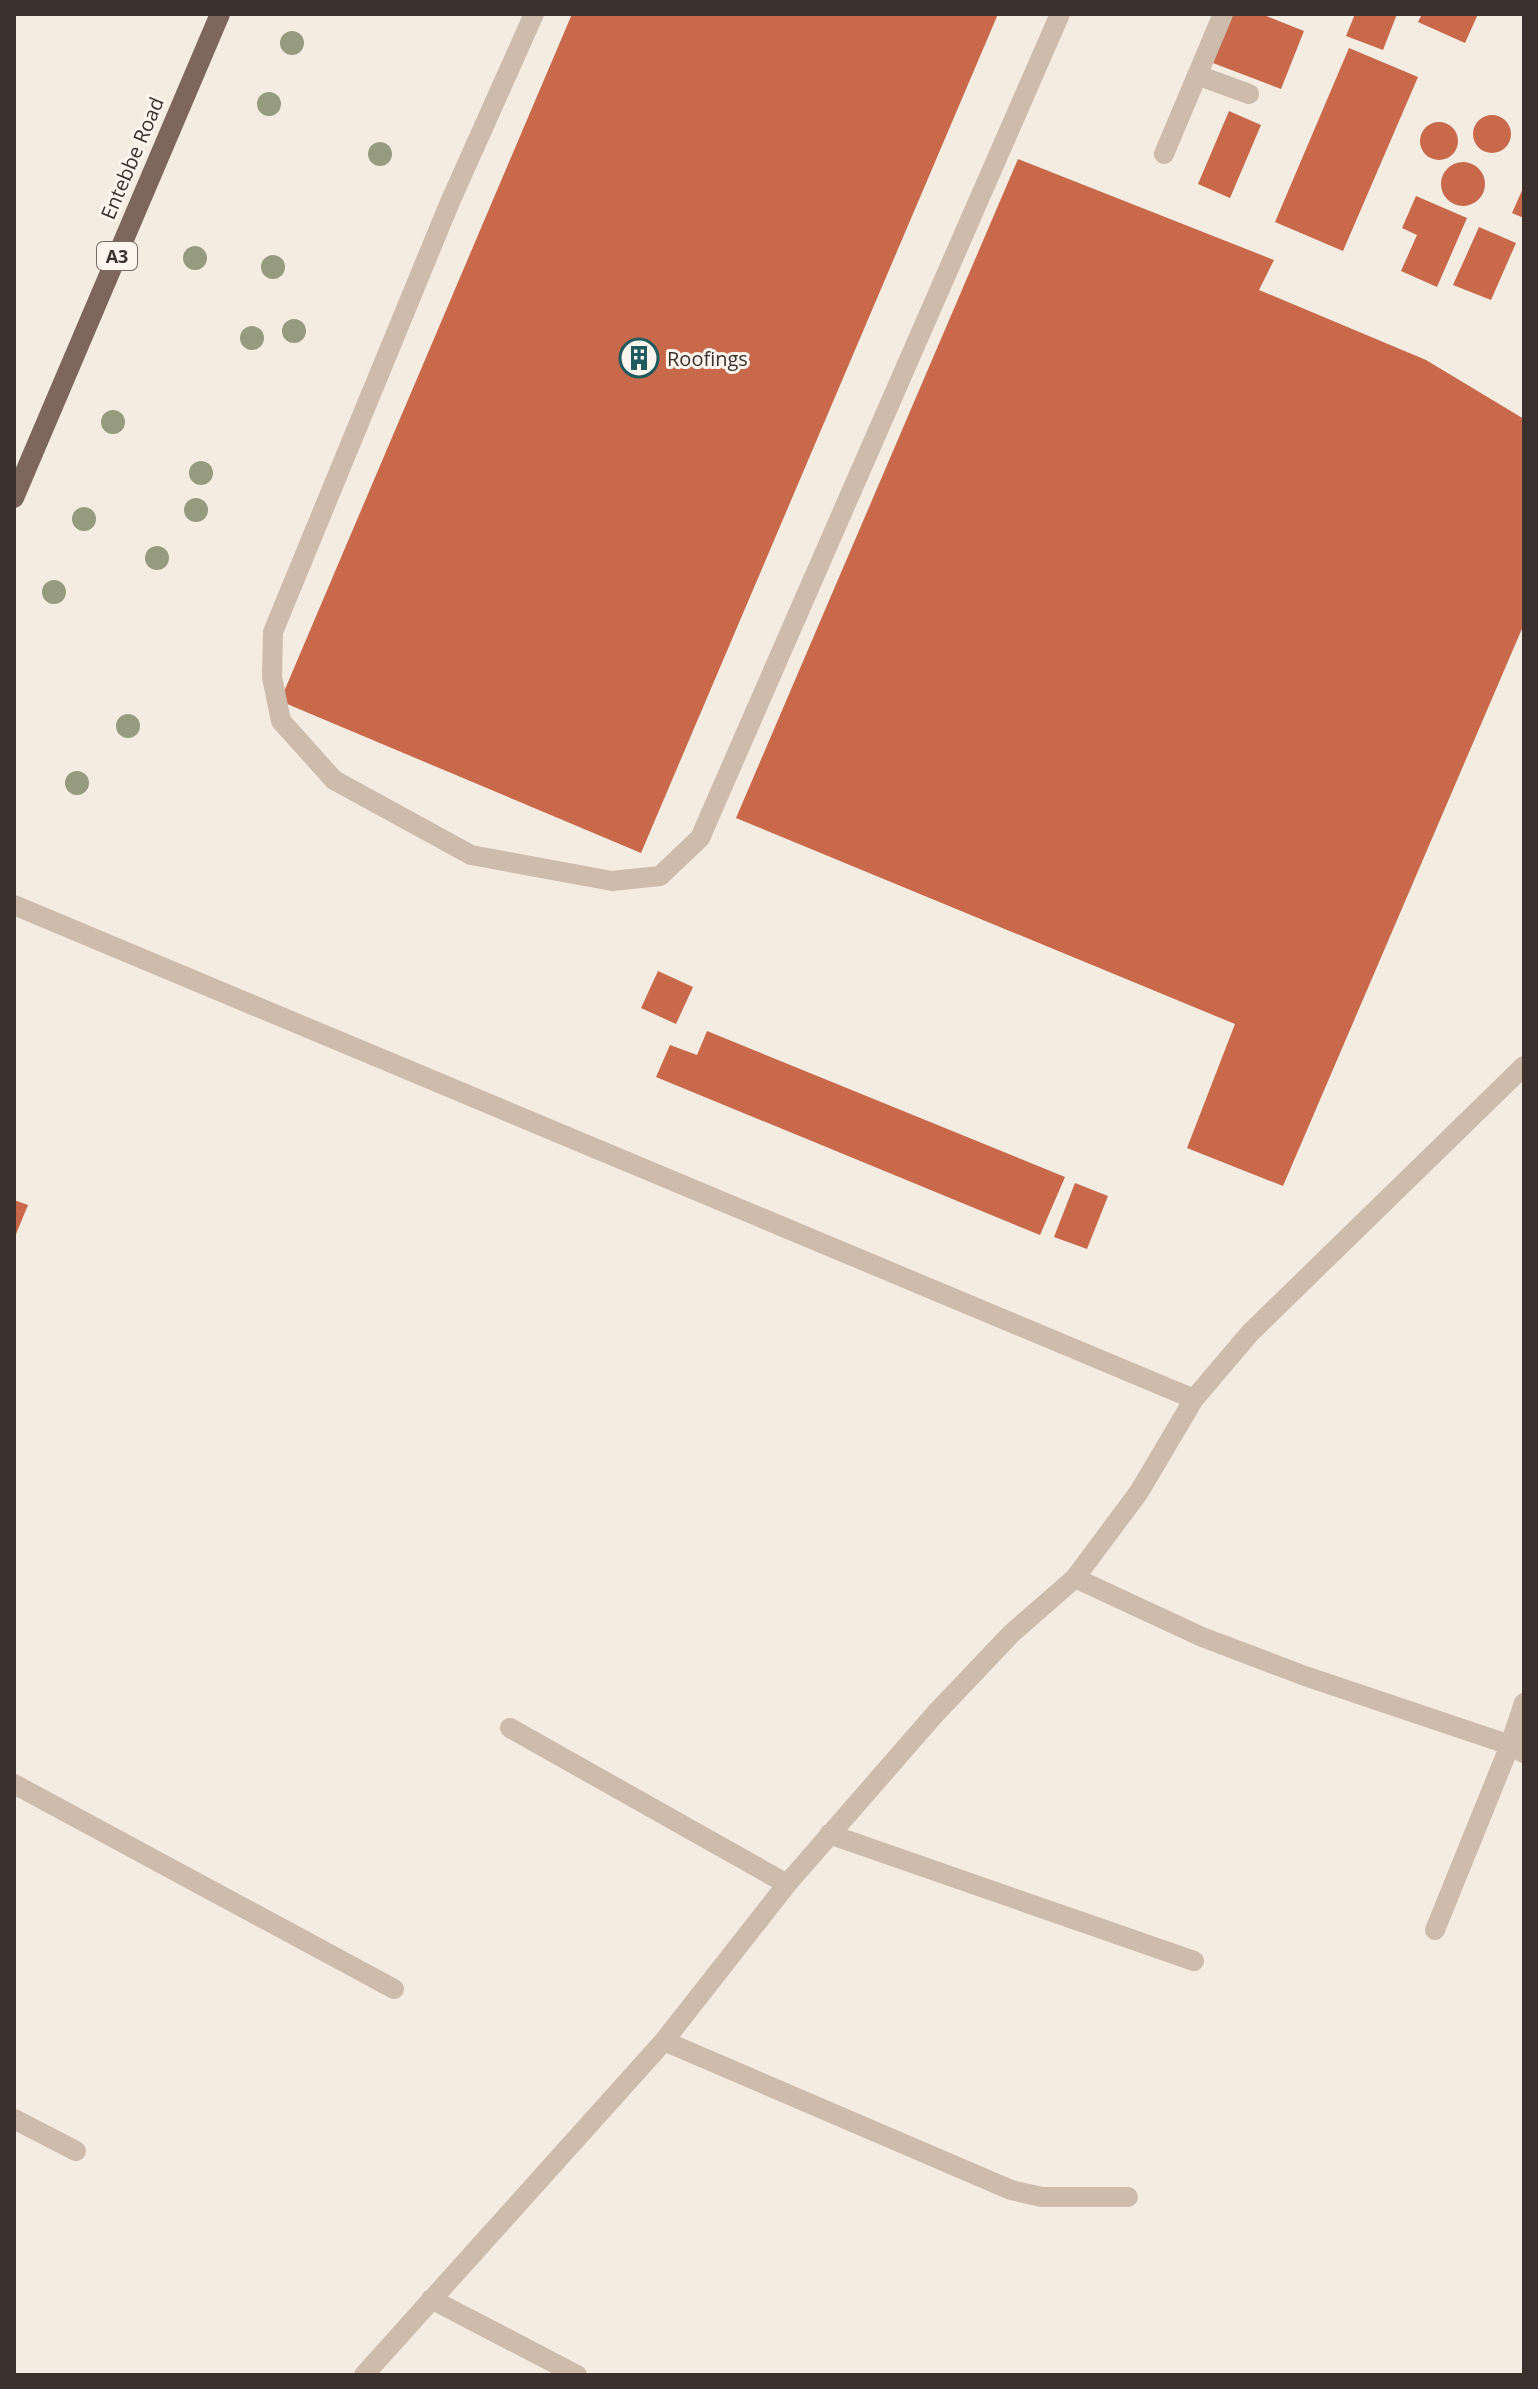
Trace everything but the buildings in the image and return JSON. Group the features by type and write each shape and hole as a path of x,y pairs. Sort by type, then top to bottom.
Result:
{"main road":[{"name":"Entebbe Road","path":"14,498 220,14"}],"street":[{"path":"534,14 450,202 273,632 272,677 281,721 334,780 471,855 612,881 660,876 700,838 1060,14"},
{"path":"1164,154 1223,14"},
{"path":"1197,75 1249,94"},
{"path":"14,905 1194,1399"},
{"path":"364,2375 664,2041 787,1884 935,1714 1012,1633 1075,1578 1139,1492 1194,1399 1250,1333 1524,1066"},
{"path":"1075,1578 1202,1637 1517,1749"},
{"path":"1435,1930 1517,1749 1524,1703"},
{"path":"510,1728 787,1884"},
{"path":"14,1784 394,1989"},
{"path":"829,1834 1194,1961"},
{"path":"664,2041 1011,2190 1042,2197 1128,2197"},
{"path":"14,2119 76,2151"},
{"path":"431,2299 577,2375"}],"place":[{"name":"Roofings","path":"639,358"}]}
